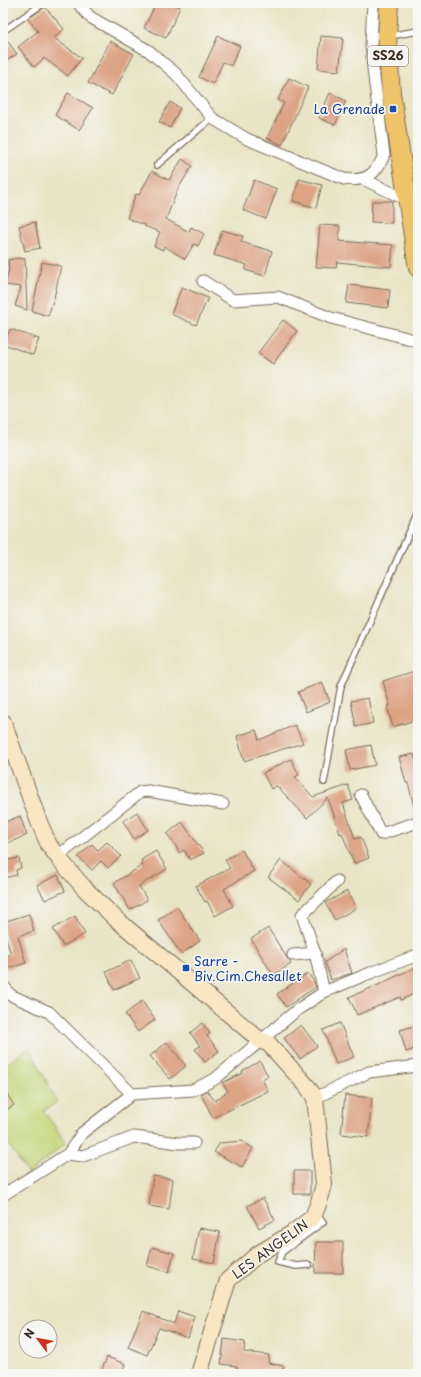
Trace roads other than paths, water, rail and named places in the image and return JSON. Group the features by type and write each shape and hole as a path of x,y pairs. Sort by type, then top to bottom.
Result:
{"main road":[{"name":"SS26","path":"389,3 387,36 392,104 410,200 418,268"}],"street":[{"path":"78,3 90,17 149,51 176,74 212,118 247,139 344,179 356,180 363,179 371,175 380,166 384,155 371,44 373,3"},
{"path":"363,179 410,200"},
{"path":"203,281 233,300 278,297 331,318 418,341"},
{"path":"3,722 39,822 49,845 56,855 85,889 116,919 261,1040 268,1043 307,1086 315,1098 369,1072 418,1066"},
{"path":"56,855 66,850 140,792 223,804"},
{"path":"361,795 382,834 418,822"},
{"path":"324,992 315,953 302,914 337,881"},
{"path":"292,955 315,953"},
{"path":"3,1195 68,1154 82,1133 132,1094 193,1090 216,1079 297,1010 324,992 418,955"},
{"path":"3,984 10,995 49,1012 132,1094"},
{"name":"LES ANGELIN","path":"203,1373 228,1280 258,1254 291,1234 313,1217 320,1202 324,1184 315,1098"},
{"path":"68,1154 83,1156 134,1138 179,1143 194,1143"}],"lane":[{"path":"3,31 44,3"},
{"path":"387,36 418,31"},
{"path":"157,165 212,118"},
{"path":"324,782 341,686 418,513"},
{"path":"309,1265 296,1266 278,1262 282,1252 323,1222 315,1213"}],"place":[{"name":"La Grenade","path":"393,109"},
{"name":"Sarre - Biv.Cim.Chesallet","path":"186,968"}]}
